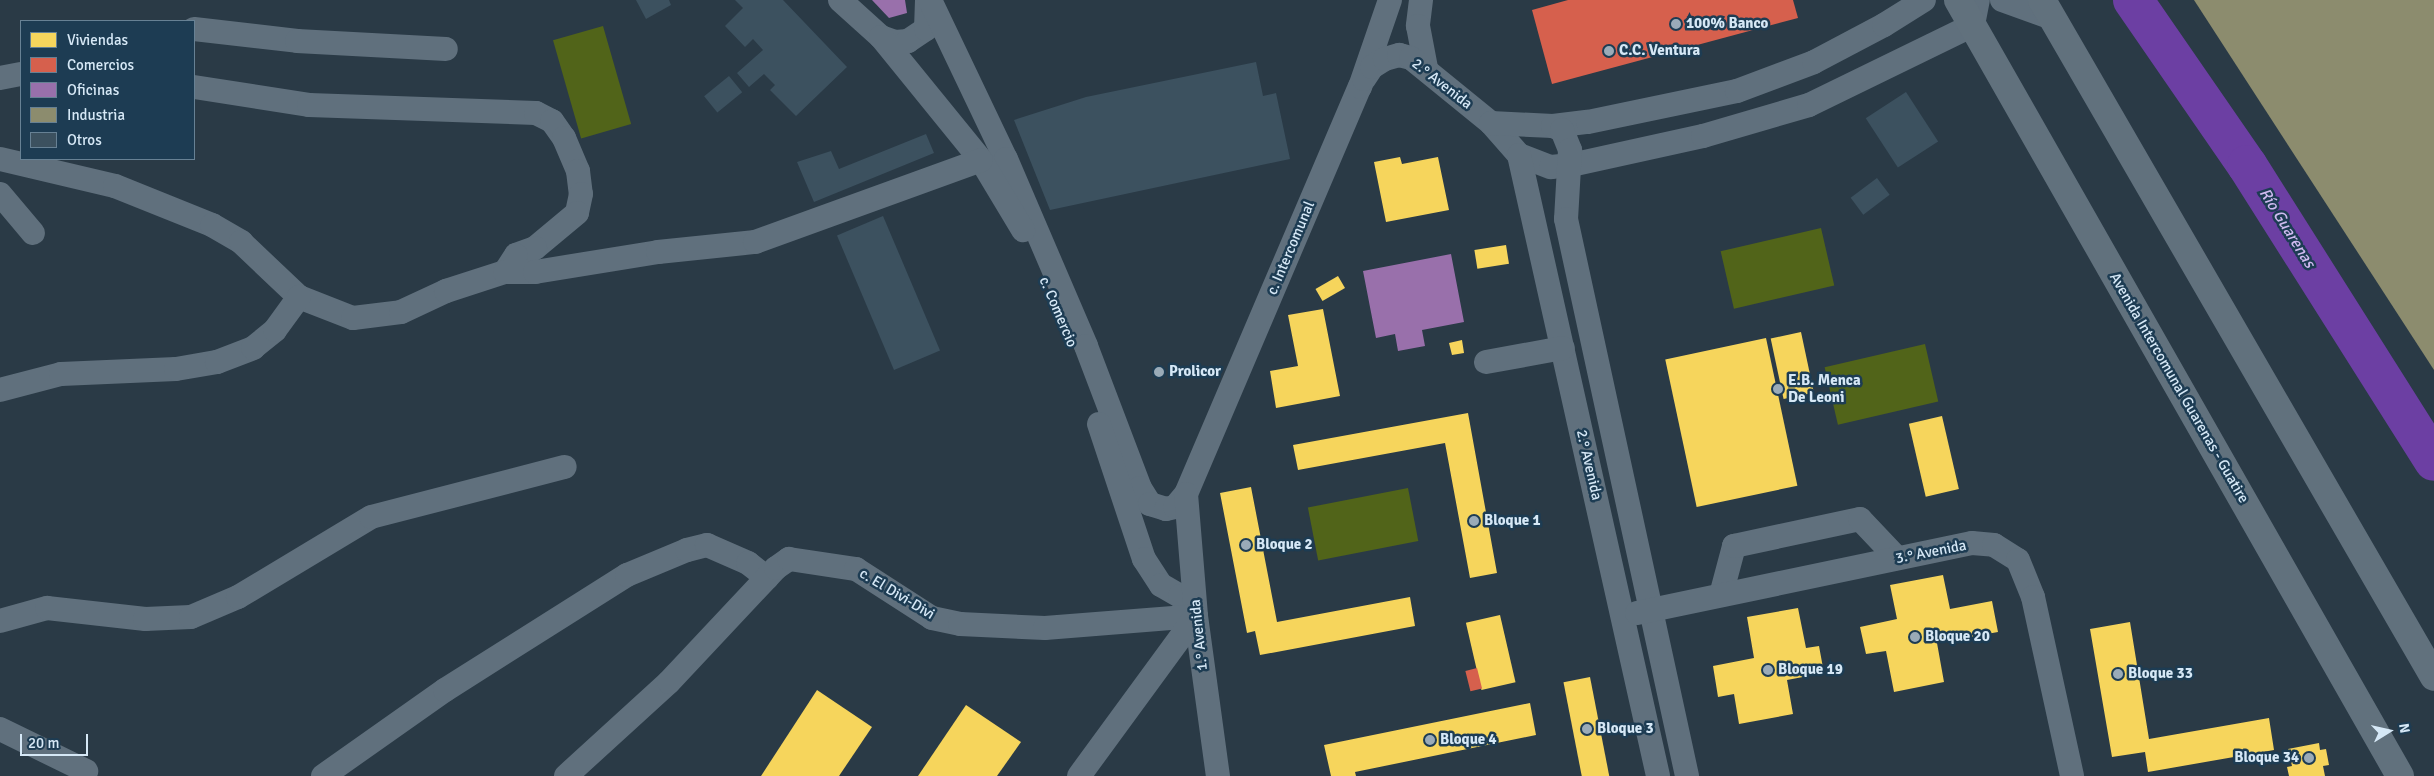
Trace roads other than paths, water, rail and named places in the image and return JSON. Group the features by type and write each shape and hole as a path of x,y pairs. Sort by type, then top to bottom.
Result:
{"main road":[{"name":"Avenida Intercomunal Guarenas - Guatire","path":"1958,0 1975,13 2400,776"},
{"path":"2047,9 2434,677"}],"street":[{"name":"c. Comercio","path":"840,0 881,36 981,160 1019,222 1071,339 1144,559 1161,585 1195,606"},
{"name":"c. Comercio","path":"881,36 895,42 908,41 917,36 926,29 928,0"},
{"path":"928,0 1006,158 1086,346 1140,488 1150,504"},
{"name":"c. Intercomunal","path":"1186,494 1360,87 1390,0"},
{"path":"1421,0 1418,26 1426,68"},
{"path":"1491,123 1553,126 1588,122 1686,103 1771,80 1884,25 1924,0"},
{"path":"2002,0 2047,9"},
{"name":"2.° Avenida","path":"1360,87 1372,67 1392,57 1411,58 1426,68 1491,123 1519,155 1551,168 1778,117 1809,105 1975,13"},
{"path":"195,28 297,41 446,49"},
{"path":"0,78 20,74"},
{"path":"195,87 309,104 536,113 552,121 564,138 578,171 580,194 577,213 535,248 516,255 505,272"},
{"path":"1553,126 1566,136 1571,165 1565,198 1566,218 1687,776"},
{"name":"2.° Avenida","path":"1519,155 1658,776"},
{"path":"0,159 115,186 212,225 241,242 300,296 353,318 401,312 446,291 505,272 535,272 658,252 755,242 981,160"},
{"path":"0,194 33,232"},
{"path":"0,390 61,374 176,368 217,362 253,348 275,330 300,296"},
{"path":"1486,362 1563,348"},
{"path":"0,621 47,608 144,619 190,617 238,597 371,517 565,467"},
{"path":"1121,490 1158,508 1176,507 1186,494"},
{"name":"1.° Avenida","path":"1186,494 1195,606 1218,776"},
{"path":"1722,595 1734,546 1850,521 1860,519 1898,558"},
{"name":"3.° Avenida","path":"1623,616 1972,543 1994,545 2018,560 2033,597 2072,776"},
{"path":"323,776 444,690 613,582 687,550 708,545 740,559 767,578"},
{"name":"c. El Divi-Divi","path":"566,776 669,682 767,578 789,559 856,569 932,618 960,624 1044,628 1195,606"},
{"path":"1079,776 1195,606"},
{"path":"0,730 86,771"}],"waterway":[{"name":"Río Guarenas","path":"2133,0 2247,165 2434,461"}],"place":[{"name":"100% Banco","path":"1676,24"},
{"name":"C.C. Ventura","path":"1609,51"},
{"name":"Prolicor","path":"1159,372"},
{"name":"E.B. Menca De Leoni","path":"1778,389"},
{"name":"Bloque 1","path":"1474,521"},
{"name":"Bloque 2","path":"1246,545"},
{"name":"Bloque 20","path":"1915,637"},
{"name":"Bloque 19","path":"1768,670"},
{"name":"Bloque 33","path":"2118,674"},
{"name":"Bloque 3","path":"1587,729"},
{"name":"Bloque 4","path":"1430,740"},
{"name":"Bloque 34","path":"2309,758"}]}
